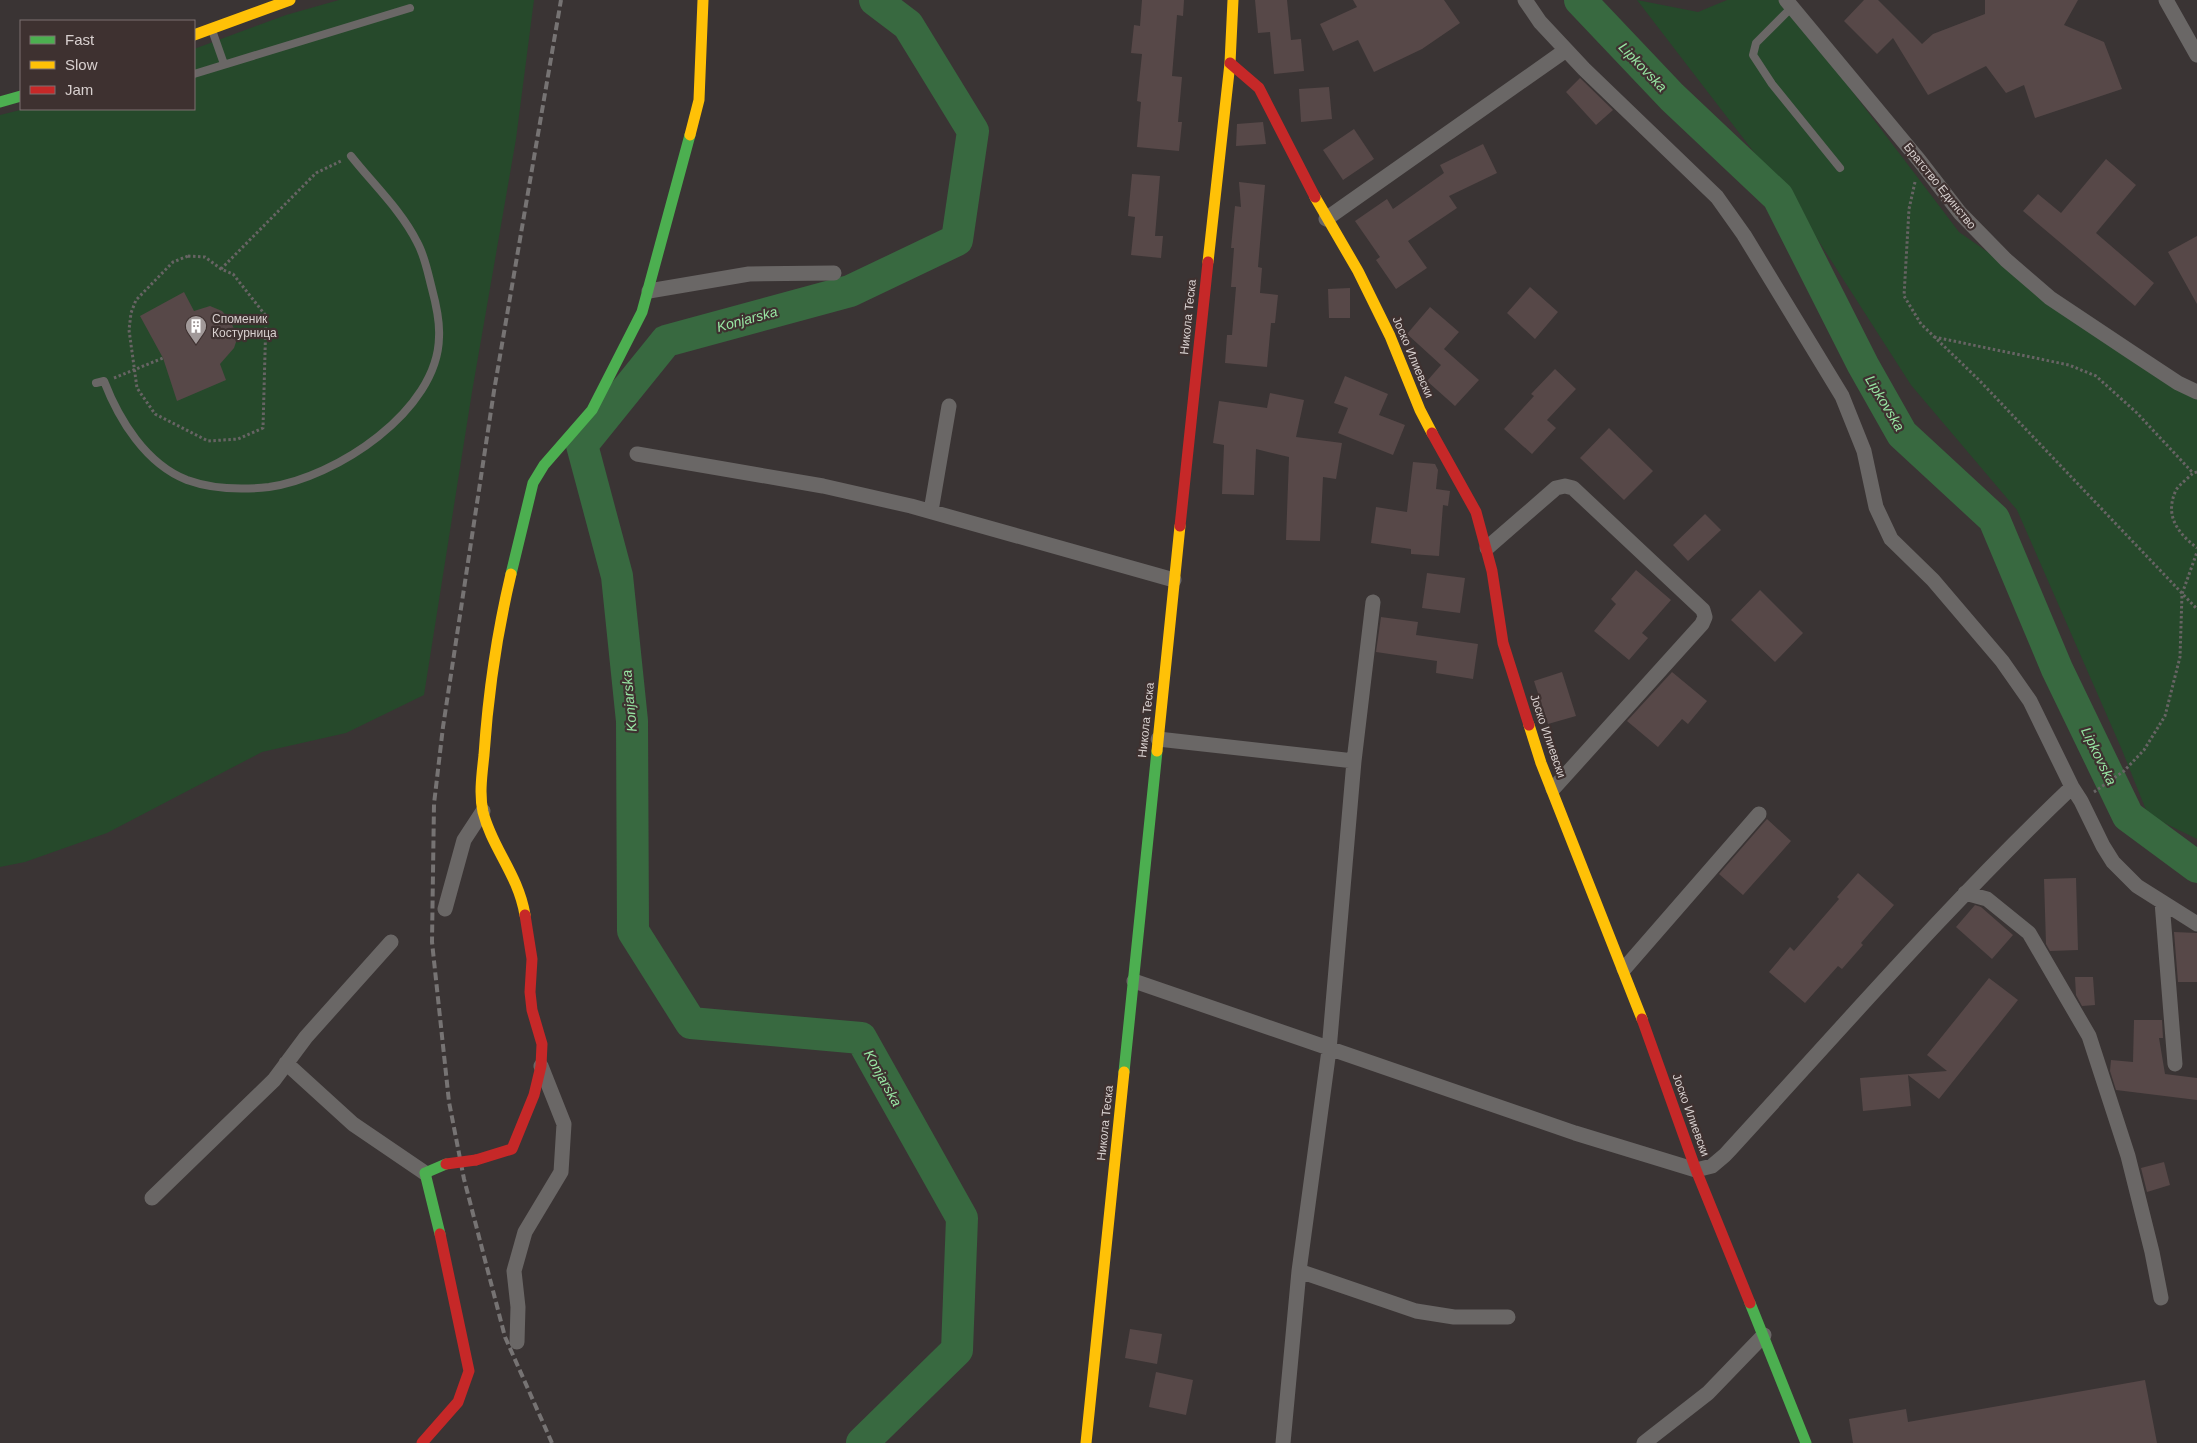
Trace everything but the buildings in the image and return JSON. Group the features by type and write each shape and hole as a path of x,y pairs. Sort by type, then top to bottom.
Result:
{"street":[{"path":"195,35 290,0"},
{"path":"426,1173 446,1164 476,1160 512,1149 523,1126 541,1066 542,1044 532,1010 530,992 532,959 527,917 513,874 493,837 483,811 481,790 487,710 510,577 533,484 544,465 592,410 642,312 649,291 699,100 703,0"},
{"name":"Никола Теска","path":"1086,1443 1174,580 1230,62 1233,0"},
{"path":"1525,0 1540,22 1566,50 1717,197 1744,235 1842,396 1864,451 1876,507 1891,539 1933,580 2002,661 2030,701 2103,846 2114,862 2137,886 2197,924"},
{"path":"2166,0 2197,55"},
{"name":"Братство Единство","path":"1789,3 1920,160 1960,213 2006,260 2050,298 2138,358 2197,392"},
{"path":"1326,219 1566,50"},
{"name":"Јоско Илиевски","path":"1230,62 1259,88 1291,145 1326,219 1358,271 1390,336 1420,410 1476,512 1487,548 1509,664 1541,763 1624,969 1696,1170 1764,1334 1806,1443"},
{"path":"0,102 20,96"},
{"path":"649,291 749,274 834,273"},
{"path":"931,512 949,406"},
{"path":"637,454 823,486 931,512 1174,580"},
{"path":"1487,548 1556,488 1565,486 1573,488 1703,610 1705,617 1702,624 1552,789"},
{"path":"1283,1443 1299,1271 1329,1050 1354,761 1373,602"},
{"path":"1158,739 1354,761"},
{"path":"1134,981 1329,1050 1608,1144 1696,1170 1712,1166 1725,1155 1965,893 2072,786"},
{"path":"445,909 464,840 483,811"},
{"path":"1624,969 1759,814"},
{"path":"1965,893 1987,899 2029,933 2089,1036 2128,1156 2152,1252 2161,1298"},
{"path":"2162,902 2175,1064"},
{"path":"152,1198 238,1117 274,1080 286,1063 391,942"},
{"path":"286,1063 353,1124 426,1173 446,1257 469,1372 458,1402 422,1443"},
{"path":"517,1342 518,1307 514,1271 525,1232 561,1172 564,1124 541,1066"},
{"path":"1299,1271 1416,1311 1454,1317 1508,1317"},
{"path":"1644,1443 1708,1393 1764,1334"}],"lane":[{"path":"1789,3 1756,43 1753,55 1772,84 1840,168"},
{"path":"195,74 410,8"},
{"path":"212,28 224,64"},
{"path":"100,382 120,417 141,445 161,463 186,479 216,487 270,487 293,481 323,469 378,438 402,415 422,391 432,367 439,338 436,304 418,243 401,216 351,156"}],"path":[{"path":"221,269 310,178 330,165 351,156"},
{"path":"1920,160 1909,209 1904,296 1921,324 1979,380 2197,609"},
{"path":"188,256 205,257 221,269 233,274 266,316 263,428 238,439 208,440 155,414 137,388 134,371 129,330 131,313 136,300 173,262 188,256"},
{"path":"1934,337 2069,365 2096,376 2137,413 2195,473 2177,490 2171,512 2180,534 2197,550 2182,594 2180,657 2166,716 2144,750 2124,771 2097,789"},
{"path":"100,382 134,371 163,358"}],"green space":[{"path":"339,0 534,0 516,139 472,392 424,695 346,733 262,752 107,833 25,862 0,867 0,115 20,110 195,110 195,49 286,15"},
{"path":"1637,0 1698,12 1727,0 1783,0 1959,232 2197,398 2197,839 2148,815 2122,750 2017,510 1911,385 1800,212"}],"waterway":[{"name":"Konjarska","path":"862,1443 957,1350 962,1218 861,1038 691,1023 633,931 632,721 617,576 582,445 666,341 850,291 957,240 973,131 908,25 875,0"},
{"name":"Lipkovska","path":"1580,0 1672,97 1778,197 1863,365 1902,434 1994,519 2057,669 2128,816 2197,867"}],"railway":[{"path":"552,1443 505,1337 464,1179 449,1102 432,942 434,804 443,727 494,391 561,0"}],"traffic: fast":[{"path":"0,102 20,96"},
{"path":"511,574 533,483 544,465 592,410 642,312 690,135"},
{"path":"1124,1072 1157,751"},
{"path":"440,1234 425,1173 446,1164"},
{"path":"1750,1303 1806,1443"}],"traffic: slow":[{"path":"195,35 290,0"},
{"path":"690,135 699,100 703,0"},
{"path":"1208,262 1230,63 1233,0"},
{"path":"1315,197 1358,271 1390,336 1420,410 1432,433"},
{"path":"1157,751 1180,526"},
{"path":"511,574 497,641 488,710 481,798 487,825 517,887 525,915"},
{"path":"1529,725 1541,763 1642,1019"},
{"path":"1086,1443 1124,1072"}],"traffic: jam":[{"path":"1230,63 1259,88 1315,197"},
{"path":"1180,526 1208,262"},
{"path":"1432,433 1476,512 1492,571 1503,643 1529,725"},
{"path":"476,1160 512,1149 534,1095 541,1066 542,1044 532,1010 530,992 532,959 525,915"},
{"path":"1642,1019 1696,1170 1750,1303"},
{"path":"446,1164 476,1160"},
{"path":"422,1443 458,1402 469,1371 440,1234"}],"place":[{"name":"Споменик Костурница","path":"196,345"}]}
